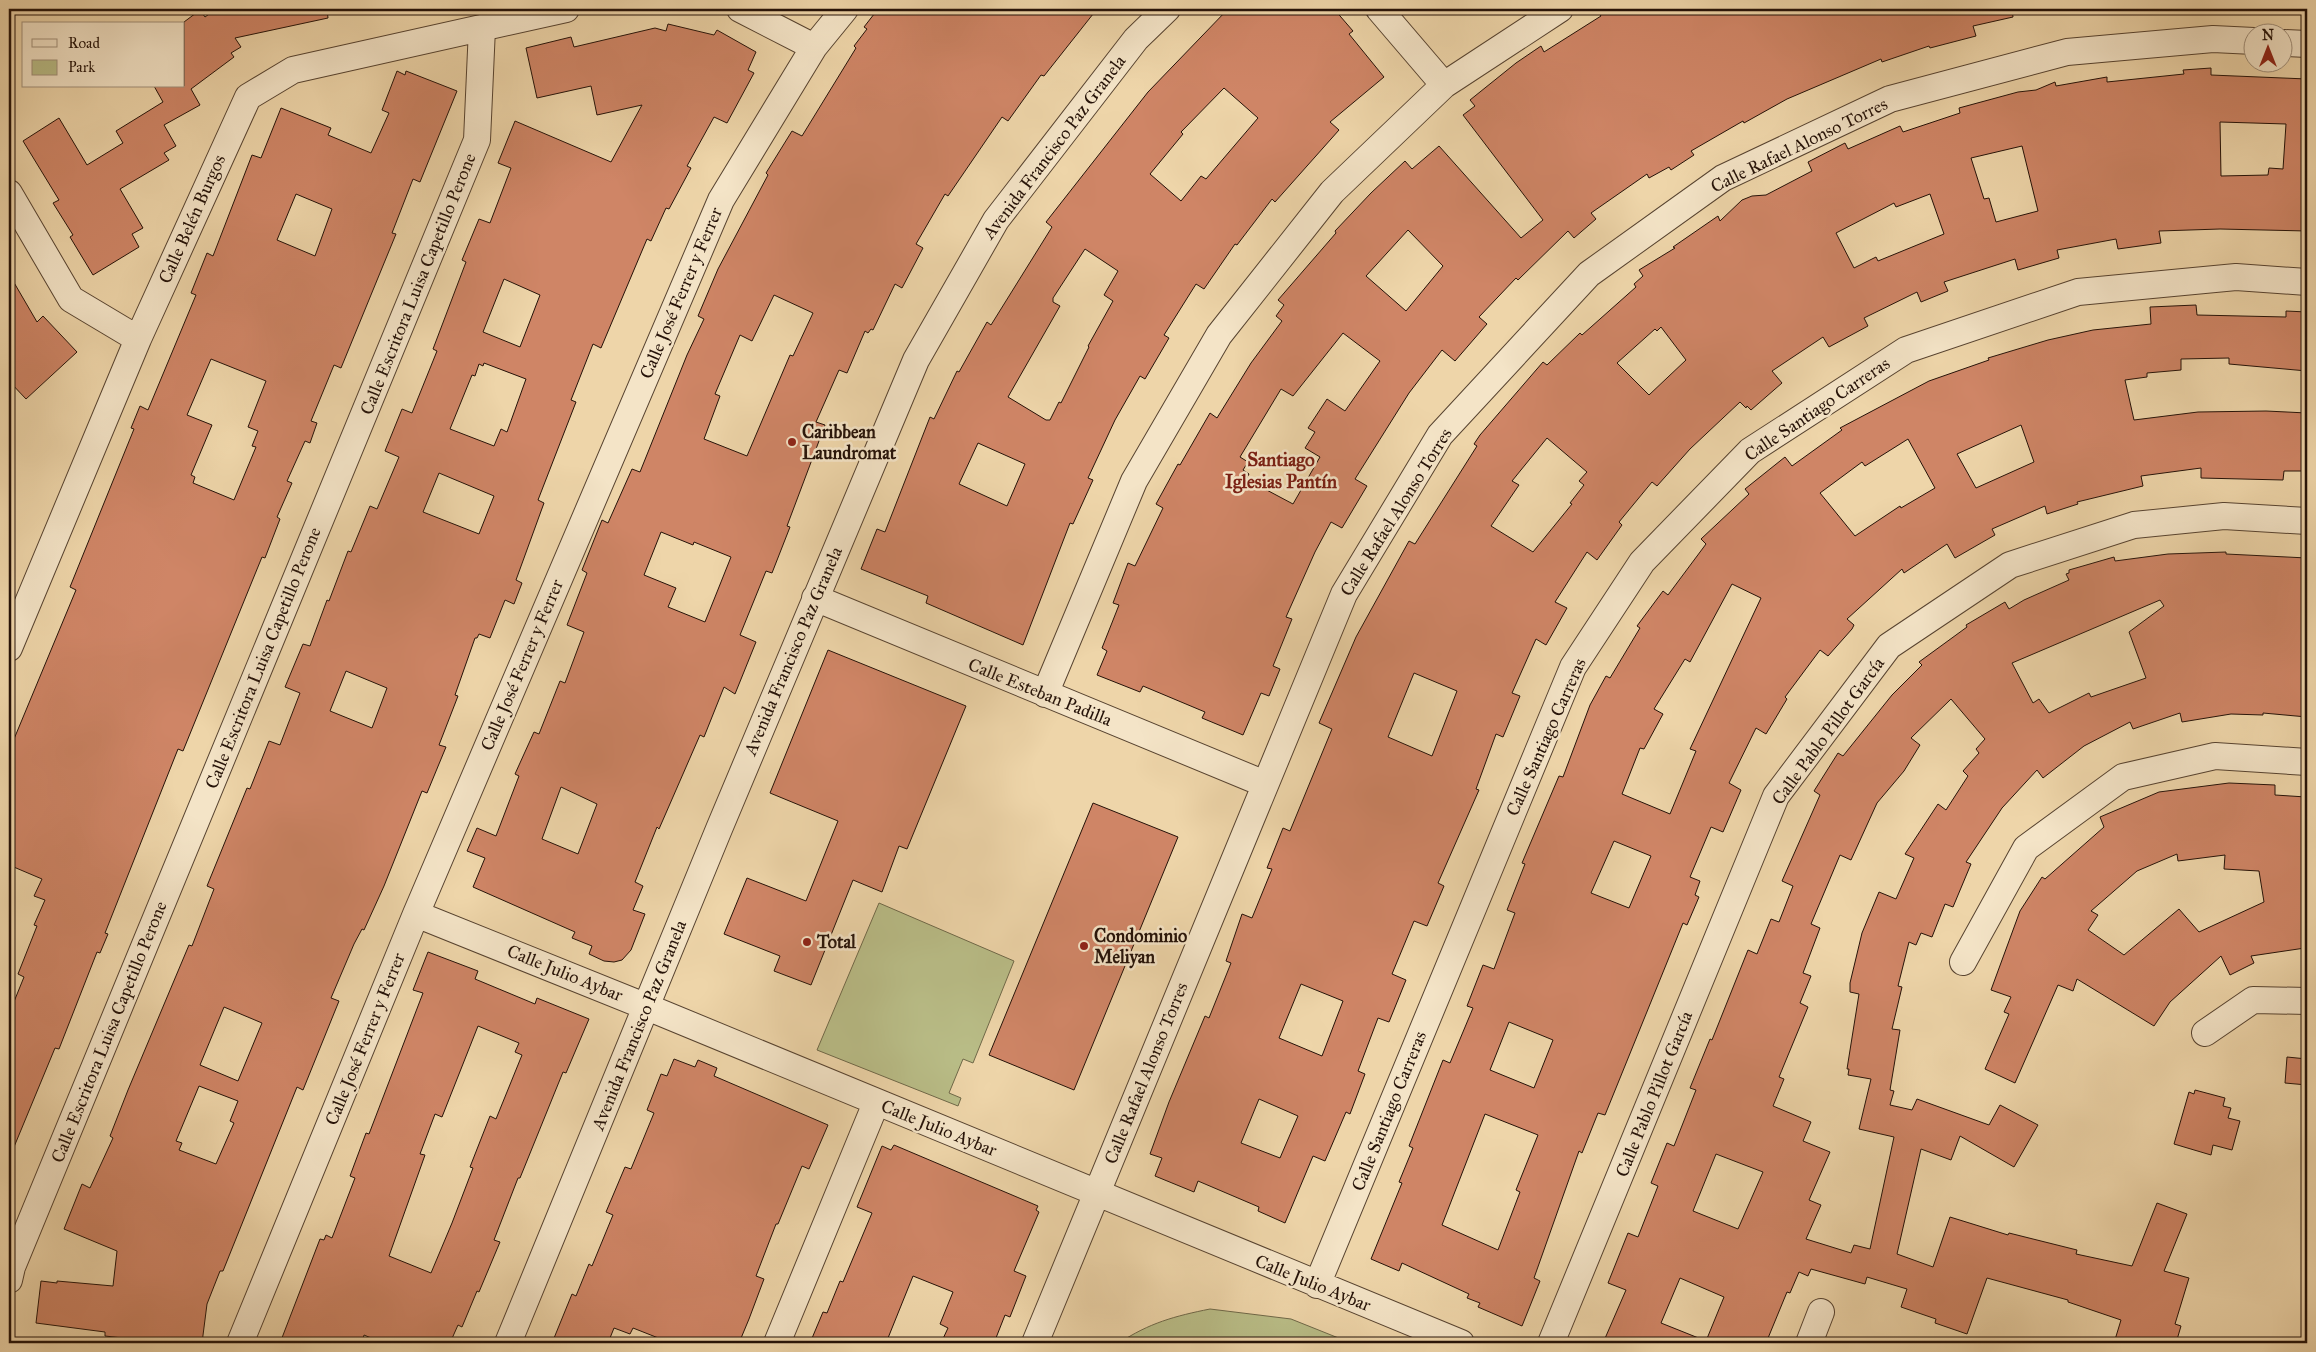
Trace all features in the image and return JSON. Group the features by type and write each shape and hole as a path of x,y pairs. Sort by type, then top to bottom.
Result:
{"street":[{"name":"Calle Belén Burgos","path":"9,648 138,339 248,97 293,70 566,9"},
{"path":"740,9 814,48"},
{"name":"Calle José Ferrer y Ferrer","path":"240,1343 416,914 721,200 814,48 844,9"},
{"name":"Avenida Francisco Paz Granela","path":"508,1343 815,598 916,360 996,220 1136,39 1166,9"},
{"path":"1379,9 1444,85"},
{"path":"1045,694 1134,481 1219,334 1332,192 1444,85 1560,9"},
{"name":"Calle Escritora Luisa Capetillo Perone","path":"9,1280 16,1258 477,140 482,28"},
{"name":"Calle Rafael Alonso Torres","path":"1035,1343 1344,594 1440,435 1589,274 1723,178 1890,99 2067,52 2213,39 2244,41"},
{"path":"2294,43 2307,44"},
{"path":"9,193 71,299 138,339"},
{"name":"Calle Santiago Carreras","path":"1317,1285 1573,668 1642,562 1750,451 1906,350 2078,292 2236,276 2307,282"},
{"name":"Calle Pablo Pillot García","path":"1551,1343 1776,796 1889,646 2010,565 2134,525 2224,516 2307,521"},
{"name":"Calle Esteban Padilla","path":"815,598 1265,784"},
{"path":"1963,962 2026,848 2123,777 2215,756 2307,762"},
{"name":"Calle Julio Aybar","path":"416,914 647,1006 876,1103 1461,1343"},
{"path":"2205,1033 2253,1000 2307,1001"},
{"path":"777,1343 876,1103"},
{"path":"1808,1343 1821,1312"}],"green space":[{"path":"879,903 1014,961 973,1063 963,1059 949,1093 961,1098 958,1106 817,1050"},
{"path":"1210,1309 1291,1319 1351,1343 1119,1343 1141,1330 1163,1321"}],"building":[{"path":"216,9 327,9 328,18 235,38 241,47 231,53 234,57 191,89 200,105 164,125 176,146 164,153 169,160 120,189 143,228 132,234 139,247 93,275 70,237 73,235 53,203 59,200 23,141 59,118 87,165 123,143 116,131 163,102 155,88 185,88 184,22 200,10 205,17"},
{"path":"878,9 1097,9 1044,76 1041,75 1008,121 1002,117 948,196 945,194 916,244 923,248 902,288 895,284 873,330 871,329 868,333 865,331 847,373 839,370 816,422 825,425 787,526 790,527 772,573 766,571 740,635 756,642 735,694 724,687 704,737 700,735 659,829 657,827 635,882 643,886 633,910 645,914 631,950 622,960 614,962 604,961 589,954 592,946 572,938 575,932 473,887 485,858 467,851 477,828 496,836 519,776 515,774 534,732 539,734 560,681 565,683 584,632 567,625 587,573 582,570 602,520 608,523 632,469 640,472 687,355 704,319 698,316 718,269 768,175 766,173 792,131 802,136 856,48 854,46 867,29 864,27","holes":["774,295 813,313 793,356 790,355 747,456 704,439 720,396 715,394 740,335 752,341","661,532 693,545 694,542 731,557 705,622 668,607 676,588 644,575","561,787 597,804 578,854 542,839"]},
{"path":"1228,9 1334,9 1353,31 1349,34 1384,77 1330,122 1339,130 1275,202 1272,199 1237,245 1235,244 1204,289 1196,284 1164,335 1169,338 1145,379 1140,376 1115,420 1088,478 1093,480 1073,524 1070,523 1023,645 926,603 928,596 861,569 877,529 885,532 930,417 934,419 957,371 959,372 987,322 991,325 1052,227 1046,222 1148,92","holes":["1224,88 1258,118 1206,179 1201,176 1181,201 1150,174 1183,134 1181,132","1085,249 1118,271 1104,295 1113,301 1088,346 1061,403 1059,402 1050,420 1046,420 1008,397 1060,306 1053,302 1053,298","978,443 1025,464 1007,506 959,484"]},
{"path":"1596,9 2012,9 2013,17 1973,26 1976,36 1930,48 1929,46 1882,62 1881,59 1787,99 1744,123 1743,121 1691,151 1694,155 1671,170 1669,167 1649,178 1647,174 1591,213 1596,219 1574,238 1568,231 1518,280 1516,278 1479,317 1487,324 1455,361 1442,350 1409,393 1355,479 1367,486 1342,528 1331,522 1315,552 1286,617 1292,619 1273,666 1280,669 1269,696 1261,693 1243,735 1202,718 1205,712 1143,686 1140,692 1097,675 1107,651 1102,648 1119,605 1113,603 1128,563 1135,566 1163,508 1156,504 1210,413 1217,418 1251,363 1282,321 1276,316 1284,305 1278,300 1336,233 1335,231 1371,193 1405,161 1412,169 1439,146 1521,238 1543,220 1463,115 1475,106 1470,100 1516,63 1541,46 1544,52 1601,16","holes":["1408,230 1443,266 1406,311 1366,276","1343,333 1380,361 1345,411 1327,399 1308,428 1315,432 1305,448 1320,457 1293,504 1246,479 1249,474 1243,470 1248,462 1240,457 1281,389 1293,396"]},
{"path":"668,24 714,35 717,30 756,52 748,70 754,73 727,123 714,117 687,166 691,168 669,209 666,208 651,241 647,239 601,348 593,344 571,400 576,402 538,500 544,503 516,580 522,583 514,604 505,600 490,638 479,634 475,638 455,695 458,696 439,745 446,747 427,793 422,791 384,886 364,930 362,929 354,944 331,998 339,1001 303,1090 297,1087 223,1271 220,1271 207,1304 202,1343 140,1343 140,1340 105,1336 105,1332 36,1323 41,1281 113,1286 117,1251 64,1229 82,1184 90,1188 113,1138 110,1136 128,1090 189,945 192,946 214,889 207,886 247,788 250,789 269,741 280,745 300,693 285,687 303,644 310,646 348,551 351,552 370,506 377,509 399,457 385,451 402,409 412,413 437,351 433,349 466,262 462,260 479,219 490,223 511,168 498,163 515,121 611,162 642,105 597,115 591,86 537,98 526,48 571,37 574,47 655,28 666,31","holes":["504,279 540,295 520,347 483,332","484,363 526,379 507,432 501,429 494,446 450,429 472,375 475,376 479,364 483,366","439,473 494,496 479,534 423,512","346,671 387,688 372,728 330,711","224,1007 262,1023 238,1081 200,1065","199,1086 238,1101 230,1121 234,1123 216,1164 179,1150 182,1143 176,1141"]},
{"path":"2211,68 2211,75 2307,79 2307,231 2220,229 2159,231 2161,243 2118,249 2116,239 2057,250 2059,258 2018,270 2015,259 1944,282 1948,291 1921,302 1917,292 1864,318 1868,326 1829,347 1823,337 1772,371 1782,383 1751,410 1740,402 1690,449 1657,486 1652,482 1619,522 1622,525 1597,560 1587,552 1555,602 1567,608 1546,645 1536,639 1512,693 1520,696 1503,737 1496,734 1476,789 1479,790 1438,883 1444,886 1427,926 1414,921 1392,974 1406,980 1389,1022 1378,1018 1358,1071 1365,1074 1350,1114 1346,1112 1325,1161 1313,1156 1285,1223 1258,1211 1259,1207 1198,1181 1194,1192 1155,1176 1162,1158 1150,1154 1169,1102 1205,1016 1209,1018 1231,963 1226,961 1242,914 1252,918 1272,869 1267,868 1283,828 1290,831 1332,729 1319,723 1356,637 1409,541 1415,544 1477,446 1474,444 1480,435 1543,362 1547,365 1580,333 1582,335 1636,287 1634,284 1643,276 1639,270 1675,248 1673,247 1718,216 1720,221 1742,200 1752,196 1766,195 1812,171 1808,162 1845,143 1848,149 1900,126 1903,132 1960,113 1959,108 2018,92 2036,90 2055,82 2056,86 2107,77 2107,82 2184,74 2183,70","holes":["2220,122 2286,124 2283,169 2269,168 2268,175 2221,176","2022,146 2038,211 1996,222 1989,198 1984,199 1971,158","1930,194 1944,234 1878,261 1876,257 1854,268 1836,233 1894,203 1896,207","1661,327 1686,360 1649,395 1617,363 1655,329 1657,331","1547,438 1587,472 1579,481 1584,485 1570,503 1572,504 1533,552 1491,526 1519,485 1512,481","1414,673 1457,691 1432,756 1388,737","1301,984 1343,1001 1322,1056 1279,1038","1259,1099 1298,1116 1280,1158 1241,1143"]},
{"path":"397,71 405,75 406,71 457,91 420,182 413,179 392,233 396,234 341,368 334,365 311,421 317,423 310,443 305,441 287,481 292,483 277,517 280,519 265,558 262,557 183,751 178,749 105,933 108,934 100,953 97,952 59,1049 55,1048 9,1159 9,1014 24,977 18,974 37,926 34,925 45,900 34,896 42,879 9,865 9,751 76,590 70,587 134,429 131,428 140,406 148,410 196,295 191,293 207,253 213,256 252,155 261,158 281,108 331,128 328,135 371,153 389,113 382,110","holes":["296,194 332,209 315,256 277,240","211,359 266,381 248,427 258,431 252,446 256,447 234,500 193,483 195,477 191,475 212,425 187,415"]},
{"path":"9,274 37,322 43,316 77,352 26,399 9,381"},
{"path":"2196,305 2197,315 2286,317 2286,311 2307,312 2307,371 2229,364 2229,358 2181,359 2181,370 2147,373 2147,377 2125,380 2134,420 2198,412 2266,411 2307,413 2307,471 2284,471 2283,480 2201,478 2201,468 2141,476 2143,486 2077,502 2078,504 2047,514 2045,506 1992,529 1995,535 1955,558 1947,544 1904,573 1902,569 1847,619 1854,625 1852,629 1828,656 1820,650 1785,697 1787,699 1766,734 1756,728 1729,783 1741,790 1723,832 1711,827 1690,877 1700,881 1695,895 1699,897 1687,925 1683,923 1605,1115 1598,1113 1582,1153 1579,1151 1534,1278 1540,1281 1522,1326 1478,1307 1480,1303 1467,1298 1469,1294 1402,1263 1399,1271 1371,1259 1402,1183 1399,1182 1413,1148 1409,1146 1443,1060 1450,1063 1473,1008 1467,1006 1483,965 1494,969 1515,913 1507,910 1525,864 1522,863 1559,776 1563,777 1590,705 1606,676 1610,678 1640,628 1637,626 1663,591 1668,595 1706,544 1701,539 1749,494 1745,489 1785,457 1792,466 1842,430 1840,428 1929,381 1989,360 1988,358 2048,340 2093,330 2151,324 2150,307","holes":["2021,425 2034,462 1976,488 1957,454","1908,439 1935,488 1901,508 1900,506 1855,536 1820,493 1862,462 1865,466","1732,584 1761,598 1690,749 1696,751 1670,814 1622,794 1640,748 1644,749 1663,714 1654,709 1685,659 1690,662","1614,841 1651,856 1629,908 1591,893","1509,1022 1553,1040 1534,1088 1490,1070","1485,1114 1538,1135 1516,1190 1520,1192 1498,1250 1442,1225"]},
{"path":"2226,552 2226,554 2307,558 2307,717 2263,713 2263,715 2231,714 2182,722 2180,713 2133,729 2130,722 2084,746 2043,778 2037,770 2002,808 1966,862 1971,864 1953,907 1945,904 1932,937 1921,933 1916,945 1909,942 1898,986 1902,987 1892,1029 1900,1030 1890,1090 1894,1091 1890,1105 1912,1110 1917,1099 1989,1125 2000,1105 2038,1125 2014,1167 1960,1136 1951,1160 1921,1149 1897,1254 1933,1267 1950,1217 2008,1235 2009,1233 2077,1250 2076,1254 2132,1266 2157,1203 2187,1214 2164,1271 2189,1278 2175,1324 2181,1326 2176,1343 2114,1343 2121,1320 2068,1302 2068,1300 1987,1278 1967,1334 1935,1323 1936,1319 1901,1307 1907,1289 1867,1277 1865,1284 1811,1269 1808,1276 1799,1272 1790,1293 1787,1292 1766,1343 1603,1343 1626,1290 1608,1283 1628,1233 1638,1237 1658,1186 1651,1183 1667,1143 1674,1146 1696,1090 1690,1088 1710,1039 1712,1040 1748,950 1757,954 1771,919 1779,922 1793,886 1782,881 1820,795 1814,791 1838,753 1843,756 1892,695 1922,665 1919,662 1967,627 1966,625 2005,602 2009,609 2024,600 2069,580 2066,574 2069,573 2069,570 2114,557 2115,561 2168,554","holes":["2160,600 2164,606 2129,632 2146,678 2091,697 2089,693 2049,713 2039,699 2033,703 2012,663","1951,699 1985,739 1976,749 1979,753 1963,771 1968,776 1946,810 1938,804 1905,854 1914,858 1896,899 1879,892 1862,933 1850,983 1850,992 1859,994 1847,1069 1849,1069 1848,1075 1871,1079 1859,1129 1894,1137 1870,1249 1854,1245 1851,1253 1806,1239 1821,1205 1809,1200 1830,1152 1803,1141 1811,1122 1773,1106 1784,1079 1779,1077 1808,1007 1800,1003 1811,976 1803,973 1820,928 1811,924 1840,855 1851,860 1877,803 1904,771 1920,745 1911,738","1716,1154 1763,1172 1738,1229 1693,1211","1680,1278 1724,1297 1706,1341 1661,1323"]},
{"path":"828,650 966,706 907,849 899,846 882,892 853,880 811,985 774,971 780,956 724,934 747,878 806,901 838,821 770,793"},
{"path":"2229,783 2275,785 2275,795 2306,797 2307,936 2303,937 2305,948 2251,956 2254,963 2230,975 2221,956 2170,1002 2154,1026 2077,979 2073,991 2058,985 2015,1083 1985,1069 2009,1014 2004,1012 2011,997 1991,990 2020,911 2042,877 2045,879 2104,827 2100,817 2159,792","holes":["2177,854 2178,861 2225,855 2224,869 2259,871 2264,902 2199,932 2179,909 2124,955 2088,930 2098,915 2091,911 2137,871"]},
{"name":"Condominio Meliyan","path":"1093,803 1178,837 1074,1090 989,1055"},
{"path":"428,952 478,971 475,979 535,1004 537,998 589,1019 566,1073 563,1072 520,1178 518,1178 494,1240 500,1242 479,1292 477,1291 462,1327 458,1325 450,1343 383,1343 364,1335 362,1343 280,1343 320,1239 324,1240 326,1235 332,1238 355,1178 350,1176 366,1133 369,1134 423,993 413,990","holes":["478,1026 519,1043 515,1052 522,1055 496,1119 490,1116 470,1167 473,1168 431,1273 389,1256 425,1155 420,1154 435,1114 442,1117"]},
{"path":"2287,1057 2307,1059 2307,1085 2285,1083"},
{"path":"674,1059 695,1067 698,1060 717,1068 714,1076 828,1125 809,1169 802,1166 778,1224 776,1224 756,1276 764,1279 739,1343 671,1343 633,1328 630,1334 614,1328 608,1343 552,1343 572,1294 576,1296 589,1264 592,1266 613,1215 606,1212 625,1167 631,1169 654,1113 647,1110 661,1074 667,1076"},
{"path":"2195,1090 2225,1098 2223,1106 2231,1108 2228,1118 2240,1121 2232,1150 2213,1145 2211,1155 2174,1144 2189,1092 2194,1094"},
{"path":"894,1145 1038,1206 1036,1210 1039,1212 1014,1271 1026,1276 1010,1317 1005,1315 994,1343 941,1343 948,1328 940,1324 953,1292 913,1276 886,1343 810,1343 823,1312 827,1313 840,1281 843,1282 872,1213 857,1207 882,1146 891,1150"}],"place":[{"name":"Caribbean Laundromat","path":"792,442"},
{"name":"Total","path":"807,942"},
{"name":"Condominio Meliyan","path":"1084,946"}],"district":[{"name":"Santiago Iglesias Pantín","path":"1281,470"}]}
